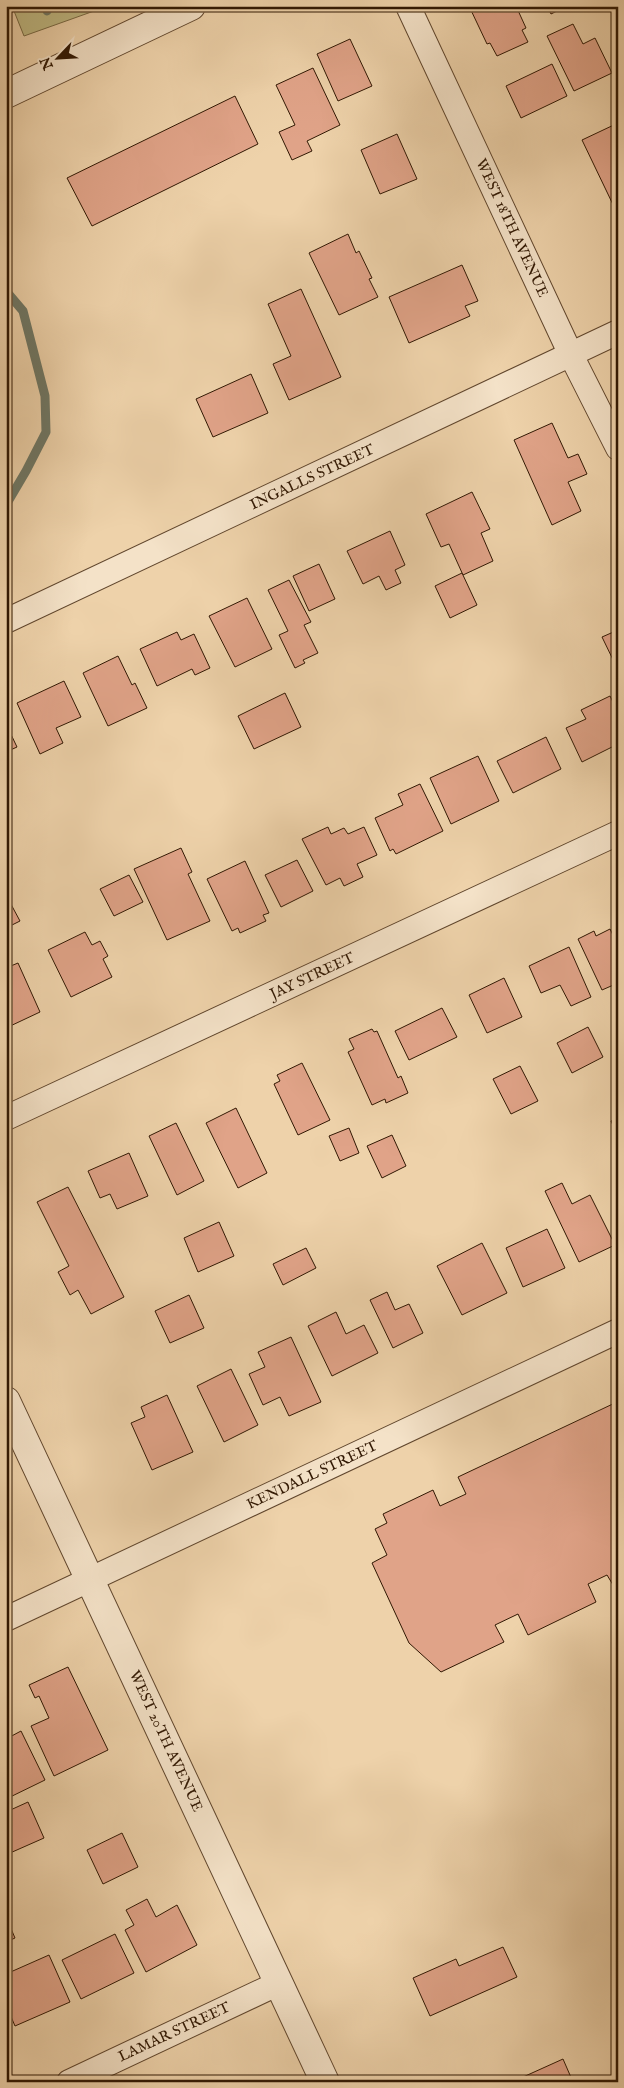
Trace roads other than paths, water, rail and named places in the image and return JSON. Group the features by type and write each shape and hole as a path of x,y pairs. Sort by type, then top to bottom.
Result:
{"street":[{"path":"6,94 191,6"},
{"name":"WEST 18TH AVENUE","path":"408,6 571,355 618,448"},
{"name":"INGALLS STREET","path":"6,621 618,332"},
{"name":"JAY STREET","path":"6,1118 618,833"},
{"name":"KENDALL STREET","path":"6,1618 618,1331"},
{"name":"WEST 20TH AVENUE","path":"6,1401 325,2082"},
{"name":"LAMAR STREET","path":"69,2082 279,1983"}],"waterway":[{"path":"47,11 50,6"},
{"path":"6,291 23,311 45,396 46,432 6,505"}]}
